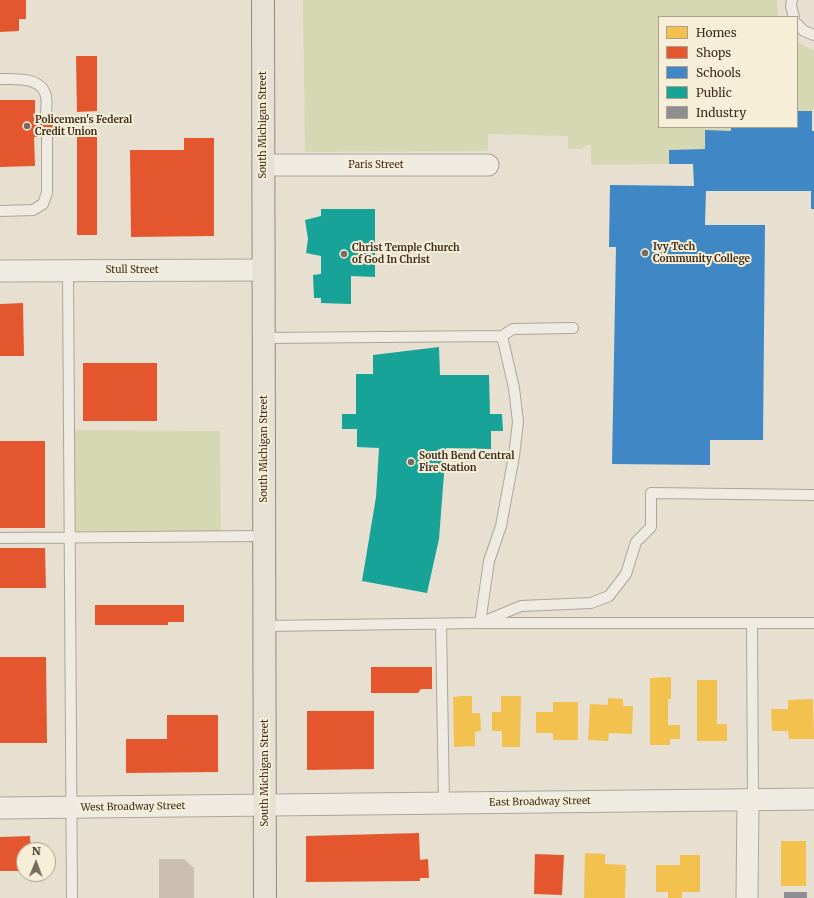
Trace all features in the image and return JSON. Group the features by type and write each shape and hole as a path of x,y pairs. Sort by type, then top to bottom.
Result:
{"main road":[{"name":"South Michigan Street","path":"263,0 265,898"}],"street":[{"name":"Paris Street","path":"264,165 488,165"},
{"name":"Stull Street","path":"0,271 264,270"},
{"name":"East Broadway Street","path":"265,805 814,799"},
{"path":"747,898 751,800"},
{"name":"West Broadway Street","path":"0,808 265,805"}],"lane":[{"path":"792,0 794,16"},
{"path":"798,25 804,31 814,35"},
{"path":"0,79 20,79 39,84 46,93 46,115"},
{"path":"0,211 33,210 43,204 47,193 47,137"},
{"path":"68,271 72,898"},
{"path":"264,338 502,336 513,329 573,328"},
{"path":"480,623 489,560 501,526 514,456 518,422 514,388 502,336"},
{"path":"480,623 521,606 591,603 609,596 626,574 636,542 651,527 651,493 814,495"},
{"path":"0,538 264,536"},
{"path":"264,626 480,623 814,623"},
{"path":"441,624 444,804"},
{"path":"751,800 752,624"}],"green space":[{"path":"303,0 777,0 778,16 658,16 658,128 731,128 731,131 705,130 705,149 669,150 669,164 591,165 591,145 587,145 581,149 568,149 568,136 488,134 488,150 486,151 305,152"},
{"path":"798,43 814,51 814,109 812,111 798,111"},
{"path":"73,430 220,431 221,532 73,531"}],"building: Homes":[{"path":"671,677 671,699 668,699 668,725 680,725 680,739 670,739 670,745 650,745 650,678"},
{"path":"697,680 717,680 717,724 727,724 727,741 697,741"},
{"path":"472,696 472,713 480,713 481,731 475,732 475,746 454,747 453,697"},
{"path":"501,696 521,696 520,747 502,747 502,731 492,731 492,712 501,712"},
{"path":"608,698 623,699 623,706 633,706 632,734 609,733 608,741 588,740 590,704 608,705"},
{"path":"813,699 814,739 789,739 788,731 772,731 771,709 788,709 788,700"},
{"path":"553,702 578,702 578,740 553,740 553,733 536,733 536,712 553,712"},
{"path":"781,841 806,841 806,886 781,886"},
{"path":"585,853 605,854 605,864 626,865 625,898 584,898"},
{"path":"680,855 700,855 700,892 682,892 682,898 668,898 668,892 656,892 656,865 680,865"}],"building: Shops":[{"path":"0,0 26,0 26,19 19,19 19,31 0,32"},
{"path":"76,56 97,56 97,111 77,112"},
{"name":"Policemen's Federal Credit Union","path":"0,100 35,100 35,115 55,115 55,137 34,137 35,166 0,167"},
{"path":"77,128 97,128 97,235 77,235"},
{"path":"184,138 214,138 214,236 131,237 130,150 184,150"},
{"path":"23,303 24,356 0,356 0,304"},
{"path":"83,363 157,363 157,421 83,421"},
{"path":"0,441 45,441 45,528 0,528"},
{"path":"0,548 45,548 46,588 0,588"},
{"path":"95,605 184,605 184,622 168,622 168,625 95,625"},
{"path":"0,657 46,657 47,743 0,743"},
{"path":"371,667 432,667 432,689 421,689 418,693 371,693"},
{"path":"307,711 374,711 374,769 307,770"},
{"path":"167,715 218,715 218,772 126,773 126,739 167,739"},
{"path":"419,833 420,860 428,859 429,878 420,878 420,881 306,882 306,836"},
{"path":"30,836 30,842 16,842 16,871 0,871 0,837"},
{"path":"535,854 564,855 562,895 534,894"}],"building: Schools":[{"path":"798,111 812,111 812,131 814,131 814,209 811,209 811,191 706,191 705,225 765,225 763,440 710,440 710,465 612,464 616,247 609,247 610,185 694,186 693,164 669,164 669,150 705,149 705,130 731,131 731,128 798,128"}],"building: Public":[{"name":"Christ Temple Church of God In Christ","path":"321,209 375,209 375,277 351,276 351,304 321,303 321,298 314,298 313,275 321,274 321,256 306,253 308,239 305,220 321,216"},
{"name":"South Bend Central Fire Station","path":"439,347 440,375 489,375 490,414 502,414 503,431 491,431 491,449 446,448 439,539 427,593 362,581 376,497 379,448 357,447 357,429 342,429 342,414 356,414 356,374 373,374 373,355"}],"building: Industry":[{"path":"784,892 807,892 807,898 784,898"}],"building: Other":[{"path":"159,859 184,859 194,868 194,898 159,898"}],"place":[{"name":"Policemen's Federal Credit Union","path":"27,126"},
{"name":"Ivy Tech Community College","path":"645,253"},
{"name":"Christ Temple Church of God In Christ","path":"344,254"},
{"name":"South Bend Central Fire Station","path":"411,462"}]}
